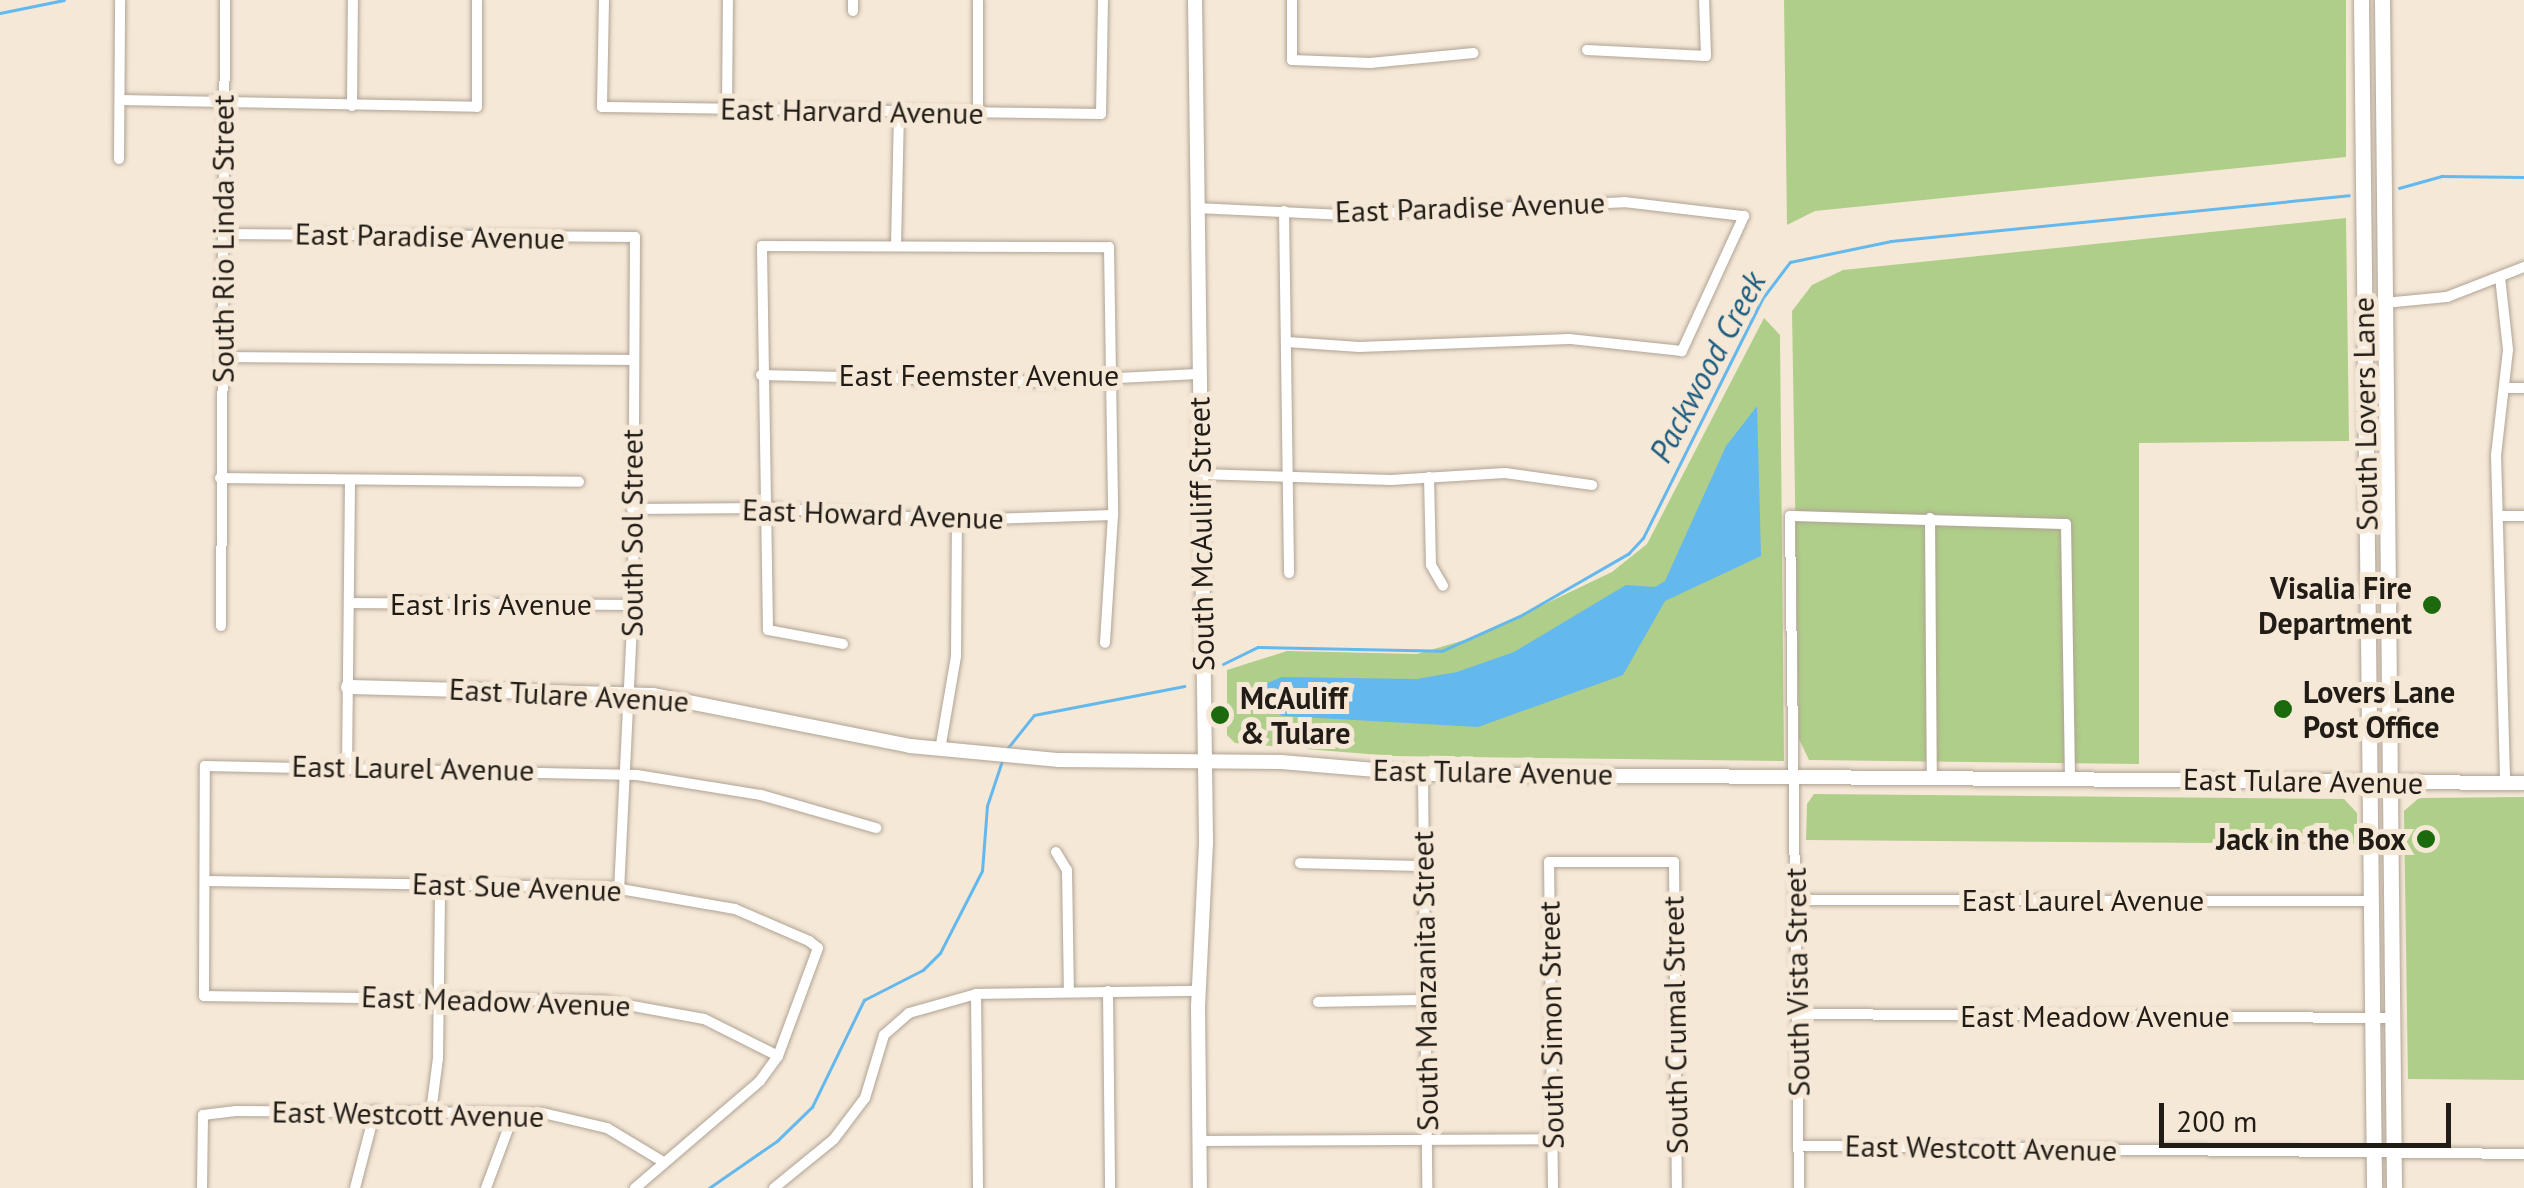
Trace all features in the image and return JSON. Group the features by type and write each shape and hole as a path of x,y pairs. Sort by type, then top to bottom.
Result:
{"main road":[{"name":"South Lovers Lane","path":"2361,0 2374,1188"},
{"name":"South Lovers Lane","path":"2382,0 2394,1188"}],"street":[{"path":"119,159 120,0"},
{"name":"South Rio Linda Street","path":"221,626 225,0"},
{"path":"352,106 353,0"},
{"path":"120,100 477,107 477,0"},
{"name":"East Harvard Avenue","path":"604,0 602,107 1102,114 1103,0"},
{"path":"727,109 728,0"},
{"path":"978,0 978,112"},
{"name":"South McAuliff Street","path":"1195,0 1204,762 1198,991 1200,1188"},
{"path":"1292,0 1292,60 1370,63 1474,53"},
{"path":"1587,50 1706,56 1704,0"},
{"path":"896,245 899,111"},
{"name":"East Paradise Avenue","path":"1196,208 1422,213 1606,201 1744,216 1682,351 1570,339 1358,347 1287,342"},
{"path":"1284,211 1289,574"},
{"name":"East Paradise Avenue","path":"224,234 635,238"},
{"name":"South Sol Street","path":"620,888 621,774 633,605 635,238"},
{"path":"843,644 768,630 769,508 761,375 762,246 1110,247 1108,377 1113,515 1105,643"},
{"path":"2384,303 2447,297 2524,266"},
{"path":"2500,278 2507,315 2496,455 2505,783"},
{"path":"222,357 634,360"},
{"name":"East Feemster Avenue","path":"761,375 988,382 1198,374"},
{"path":"2504,388 2524,388"},
{"path":"1199,474 1289,472 1429,478 1505,473 1592,485"},
{"path":"220,478 580,482"},
{"path":"1429,478 1431,565 1443,586"},
{"path":"347,768 350,480"},
{"name":"East Howard Avenue","path":"632,509 769,508 957,520 1113,515"},
{"name":"South Vista Street","path":"1800,1188 1790,516 1930,518"},
{"path":"2500,516 2524,516"},
{"path":"1932,778 1930,518 2066,524 2070,779"},
{"path":"940,750 958,623 957,520"},
{"name":"East Iris Avenue","path":"349,602 633,605"},
{"name":"East Tulare Avenue","path":"348,687 628,693 940,750 1013,758 1204,762 1423,774 2524,783"},
{"name":"East Laurel Avenue","path":"204,880 205,766 621,774 760,794 876,828"},
{"name":"South Manzanita Street","path":"1423,774 1427,1188"},
{"path":"1056,852 1066,870 1069,991"},
{"name":"South Crumal Street","path":"1550,862 1674,862 1677,1188"},
{"name":"South Simon Street","path":"1550,862 1552,1188"},
{"path":"1300,863 1424,866"},
{"name":"East Sue Avenue","path":"204,880 620,888 734,908 818,948 778,1056"},
{"name":"East Meadow Avenue","path":"204,880 204,996 439,997 654,1007 704,1019 778,1056"},
{"path":"431,1112 439,997 440,885"},
{"name":"East Laurel Avenue","path":"1795,900 2371,901"},
{"path":"1108,991 1110,1188"},
{"path":"774,1188 818,1157 864,1098 892,1024 948,998 976,994 1198,991"},
{"path":"976,994 978,1188"},
{"path":"1318,1002 1425,1000"},
{"name":"East Meadow Avenue","path":"1798,1014 2392,1018"},
{"path":"634,1188 760,1081 778,1056"},
{"path":"355,1188 374,1111"},
{"path":"486,1188 514,1113"},
{"name":"East Westcott Avenue","path":"202,1188 204,1115 514,1113 607,1128 662,1161"},
{"path":"1199,1140 1552,1140"},
{"name":"East Westcott Avenue","path":"1799,1146 2524,1154"}],"green space":[{"path":"1784,0 2346,0 2346,157 1815,211 1787,225"},
{"path":"2346,218 2349,441 2139,443 2139,764 1809,760 1799,739 1792,311 1812,285 1843,270"},
{"path":"1764,318 1780,335 1784,761 1392,756 1235,743 1227,735 1227,670 1287,651 1417,654 1478,636 1612,572 1647,544"},
{"path":"1814,794 2344,799 2357,813 2357,844 1806,840 1807,804"},
{"path":"2524,797 2524,1080 2408,1079 2404,811 2419,798"}],"water":[{"path":"1757,406 1761,556 1665,601 1623,675 1478,727 1284,716 1252,705 1258,687 1282,677 1417,679 1457,672 1514,652 1626,585 1655,587 1665,581 1726,446"}],"waterway":[{"path":"0,13 64,0"},
{"name":"Packwood Creek","path":"2399,188 2442,176 2524,177"},
{"name":"Packwood Creek","path":"1223,664 1258,647 1442,651 1520,616 1628,554 1643,538 1762,299 1790,262 1891,241 2349,195"},
{"name":"Packwood Creek","path":"1007,749 1034,715 1184,686"},
{"name":"Packwood Creek","path":"709,1188 777,1141 812,1107 864,1000 923,970 940,953 982,871 987,806 1002,761"}],"place":[{"name":"Visalia Fire Department","path":"2432,605"},
{"name":"Lovers Lane Post Office","path":"2283,709"},
{"name":"McAuliff & Tulare","path":"1220,715"},
{"name":"Jack in the Box","path":"2426,839"}]}
